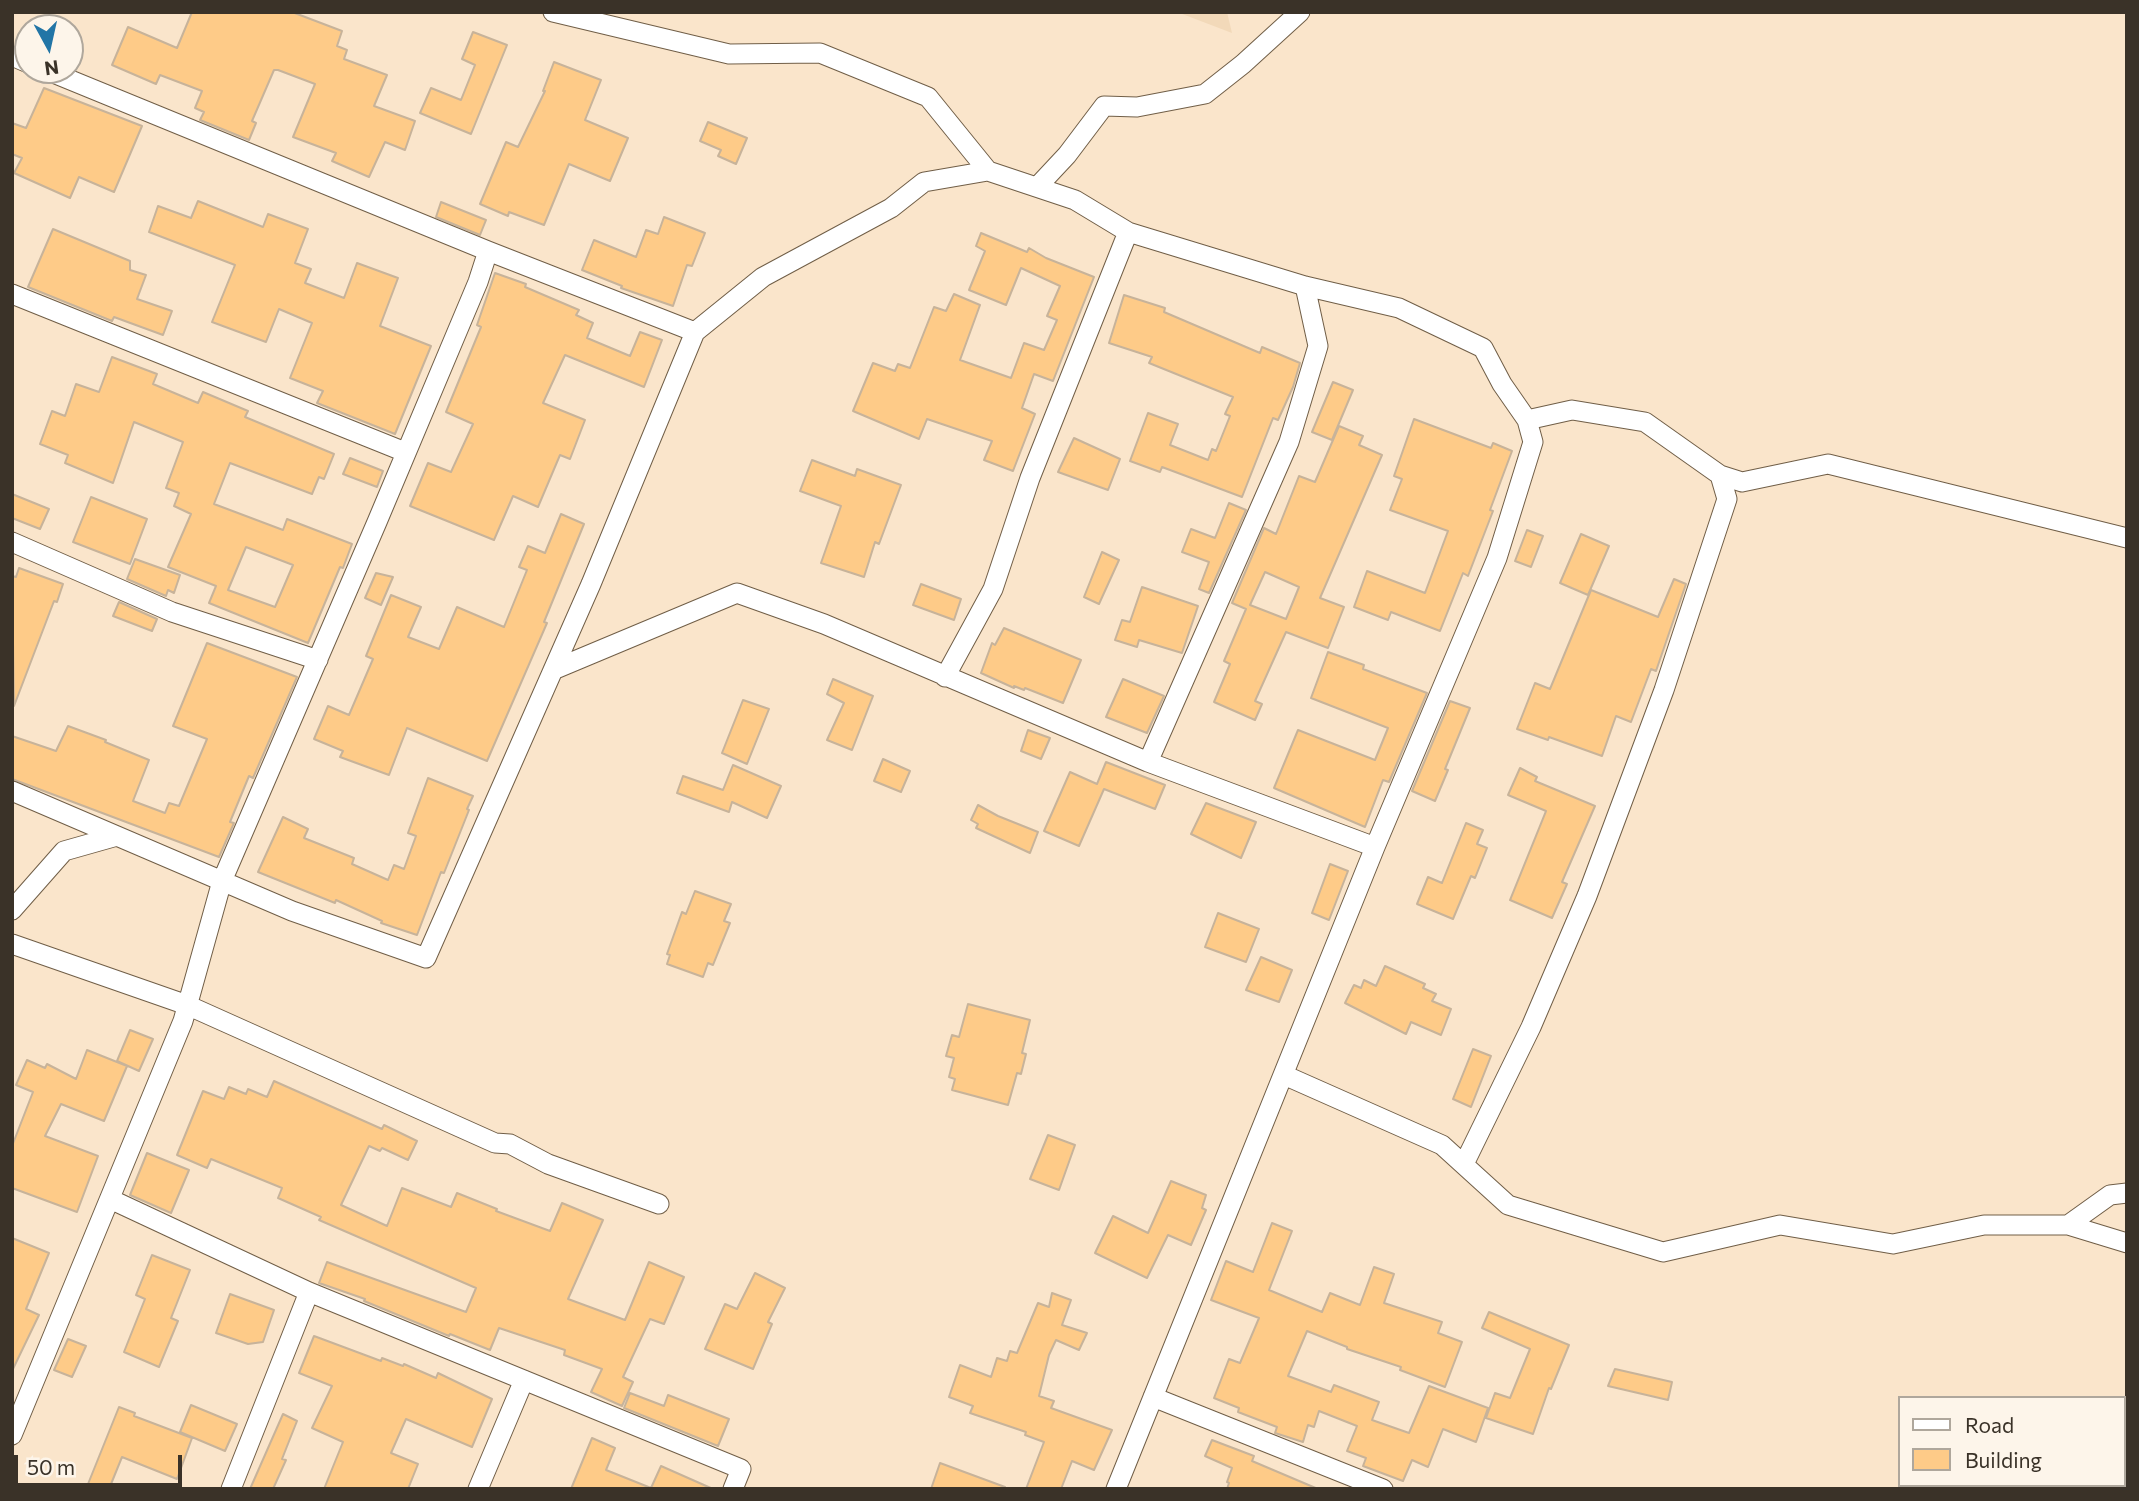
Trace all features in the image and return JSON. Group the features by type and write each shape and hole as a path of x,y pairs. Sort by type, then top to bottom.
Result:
{"street":[{"path":"553,12 729,54 820,53 929,97 988,171"},
{"path":"1038,186 1067,155 1104,106 1137,107 1205,93 1243,64 1300,12"},
{"path":"80,84 488,251 695,332"},
{"path":"12,791 292,911 426,958 592,584 695,332 763,277 891,208 924,182 988,171 1075,200 1128,232 1305,286 1399,308 1483,348 1502,384 1527,420 1534,442 1497,558 1375,847 1116,1489"},
{"path":"945,677 993,589 1030,478 1128,232"},
{"path":"12,1435 183,1021 222,881 478,282 488,251"},
{"path":"1148,762 1289,442 1318,346 1305,286"},
{"path":"12,294 405,452"},
{"path":"1527,420 1572,410 1645,422 1720,475 1742,482 1828,464 2127,538"},
{"path":"1464,1164 1531,1027 1587,896 1655,715 1727,499 1720,475"},
{"path":"12,542 172,612 318,660"},
{"path":"553,670 737,593 824,624 1148,762 1375,847"},
{"path":"12,909 64,851 117,836"},
{"path":"12,944 187,1005 495,1143 510,1144 548,1164 659,1205"},
{"path":"1284,1074 1442,1144 1508,1205 1663,1252 1780,1226 1893,1244 1984,1225 2067,1225 2127,1243"},
{"path":"2067,1225 2110,1195 2127,1193"},
{"path":"110,1199 309,1292 741,1469 733,1489"},
{"path":"231,1489 309,1292"},
{"path":"478,1489 524,1380"},
{"path":"1153,1397 1383,1489"}],"shaded area":[{"path":"1177,12 1227,12 1232,33"}],"building":[{"path":"192,12 292,12 342,31 337,46 347,50 344,59 387,75 374,106 415,121 405,150 385,142 369,177 332,161 336,153 293,137 315,84 278,70 274,70 252,121 256,123 249,140 200,120 204,112 195,108 202,91 160,75 156,84 112,65 128,27 177,48"},
{"path":"473,32 507,45 471,134 420,113 431,88 461,100 475,65 462,59"},
{"path":"554,62 601,80 585,120 628,138 610,181 569,164 544,225 509,212 508,216 480,204 506,142 518,147 545,91"},
{"path":"44,88 142,126 114,192 79,177 70,198 14,173 22,158 12,154 12,123 26,128"},
{"path":"708,122 747,138 736,164 718,156 721,150 700,141"},
{"path":"198,201 263,227 268,214 308,229 295,263 311,269 305,283 344,298 357,263 398,278 380,326 431,346 395,434 317,403 323,391 290,378 312,323 279,309 266,342 212,322 235,265 149,232 158,206 191,218"},
{"path":"441,202 486,220 480,235 436,217"},
{"path":"664,217 705,233 692,266 687,265 673,306 621,288 622,286 582,270 594,240 636,257 646,230 658,234"},
{"path":"53,229 130,261 130,270 146,275 137,299 172,311 163,335 114,317 112,321 28,287"},
{"path":"981,233 1027,252 1029,248 1046,258 1094,277 1053,381 1034,374 1022,408 1035,414 1013,471 984,460 992,441 927,419 919,439 853,411 873,363 895,371 898,364 910,368 934,307 946,311 954,294 980,305 960,360 1011,378 1024,343 1044,350 1057,320 1047,316 1060,286 1021,268 1006,305 969,290 985,251 976,246"},
{"path":"495,273 526,284 525,287 579,310 576,315 593,323 587,338 630,356 640,332 662,340 644,387 565,355 543,403 585,420 570,459 560,455 538,507 513,496 494,540 410,506 428,463 451,472 473,424 446,412 481,327 477,325"},
{"path":"1124,295 1165,308 1164,312 1260,353 1262,347 1300,363 1293,387 1278,420 1273,418 1242,497 1162,467 1160,472 1130,461 1148,413 1178,424 1170,445 1208,460 1212,449 1216,451 1230,416 1225,414 1233,397 1149,363 1152,357 1109,343"},
{"path":"112,357 157,374 153,384 198,403 203,392 248,411 245,417 334,454 324,479 319,477 312,494 230,463 214,504 283,530 287,519 352,544 308,643 209,603 216,586 168,567 191,514 174,506 179,493 166,488 183,442 134,422 113,483 65,463 68,455 40,444 52,411 65,416 76,384 99,392","holes":["246,547 293,565 275,607 228,590"]},
{"path":"1333,382 1353,390 1332,440 1312,432"},
{"path":"1414,419 1491,448 1493,443 1512,451 1468,576 1463,573 1440,631 1391,612 1388,620 1354,607 1367,571 1425,593 1448,531 1390,510 1402,479 1394,476"},
{"path":"1339,426 1363,436 1359,445 1382,455 1320,598 1344,607 1328,648 1286,632 1255,701 1262,704 1255,720 1214,702 1230,664 1224,661 1246,609 1232,603 1264,528 1276,534 1299,476 1315,482","holes":["1265,572 1299,587 1286,619 1250,605"]},
{"path":"1074,438 1120,459 1108,490 1058,472"},
{"path":"350,458 383,471 377,487 343,474"},
{"path":"812,460 855,476 857,469 901,485 879,544 875,542 864,577 821,563 841,506 800,491"},
{"path":"12,494 49,509 40,529 12,518"},
{"path":"91,497 147,519 130,564 73,542"},
{"path":"1229,503 1246,510 1209,593 1199,589 1209,562 1182,552 1191,529 1215,538"},
{"path":"561,514 584,524 544,622 547,623 487,761 407,728 389,775 340,757 343,751 314,739 328,706 349,715 373,659 366,656 391,595 421,607 408,637 439,649 457,607 504,627 527,570 519,567 528,546 545,553"},
{"path":"1527,530 1543,536 1531,567 1515,561"},
{"path":"1581,534 1609,546 1588,595 1560,583"},
{"path":"1102,552 1119,560 1099,604 1084,597"},
{"path":"135,559 180,575 174,593 168,590 166,596 127,579"},
{"path":"19,568 63,584 14,706 12,576 16,577"},
{"path":"376,573 393,577 381,605 365,598"},
{"path":"1674,579 1686,584 1656,671 1651,669 1631,722 1616,716 1602,756 1517,729 1535,683 1550,689 1591,590 1658,617"},
{"path":"921,584 961,599 954,620 913,605"},
{"path":"1142,587 1198,606 1182,653 1139,640 1137,647 1115,640 1122,620 1130,622"},
{"path":"119,602 157,619 152,631 113,616"},
{"path":"1004,628 1081,660 1063,703 1025,688 1014,688 981,673 992,643 995,645"},
{"path":"207,643 297,677 253,778 249,776 230,822 234,823 219,857 12,779 12,736 56,751 68,726 149,760 133,801 165,813 169,803 179,806 207,739 173,726"},
{"path":"1328,652 1364,665 1363,669 1427,693 1389,782 1383,780 1365,827 1274,788 1298,730 1375,760 1388,728 1311,698"},
{"path":"833,679 873,696 852,750 827,740 844,703 827,694"},
{"path":"1123,679 1164,696 1147,733 1106,717"},
{"path":"743,700 769,709 747,764 722,753"},
{"path":"1450,701 1470,708 1435,801 1412,791"},
{"path":"1028,730 1050,738 1041,759 1021,751"},
{"path":"883,759 910,771 901,792 874,781"},
{"path":"1106,762 1165,785 1155,809 1104,789 1079,846 1044,831 1070,772 1097,784"},
{"path":"733,765 781,786 767,818 732,802 729,812 677,793 683,776 723,790"},
{"path":"1520,768 1537,777 1535,781 1595,806 1562,882 1567,884 1552,918 1510,900 1546,811 1508,795"},
{"path":"428,778 473,796 417,935 381,923 382,921 336,900 335,903 258,872 283,817 308,829 304,838 354,858 352,864 388,880 394,865 404,869 416,836 408,833"},
{"path":"1206,803 1256,822 1241,858 1191,834"},
{"path":"978,805 1038,832 1030,853 976,828 978,824 971,820"},
{"path":"1466,823 1483,830 1477,844 1487,848 1475,878 1471,876 1453,919 1417,904 1428,877 1442,883"},
{"path":"1330,864 1348,871 1329,920 1312,913"},
{"path":"695,891 731,904 724,921 730,923 713,965 708,963 703,977 667,964 670,955 667,954 682,912 686,914"},
{"path":"1218,913 1259,929 1246,962 1205,947"},
{"path":"1261,957 1292,970 1279,1002 1246,990"},
{"path":"1385,966 1425,984 1423,988 1436,994 1432,1001 1451,1009 1441,1035 1411,1022 1406,1034 1345,1003 1354,985 1361,988 1364,980 1376,986"},
{"path":"968,1004 1030,1020 1022,1053 1026,1054 1021,1074 1017,1073 1008,1105 952,1090 955,1079 949,1077 954,1058 946,1056 952,1035 959,1037"},
{"path":"130,1030 153,1039 139,1071 117,1061"},
{"path":"1473,1049 1491,1056 1471,1107 1453,1099"},
{"path":"87,1050 127,1066 104,1121 61,1104 45,1136 98,1156 77,1212 12,1188 12,1146 33,1092 16,1085 27,1060 45,1068 47,1064 76,1079"},
{"path":"274,1081 382,1129 384,1125 417,1141 408,1160 382,1148 380,1151 369,1146 341,1205 387,1226 402,1188 451,1207 457,1193 550,1231 562,1203 603,1220 568,1299 625,1320 649,1262 684,1277 664,1324 650,1319 623,1377 633,1382 622,1406 591,1392 602,1369 564,1355 565,1350 499,1328 490,1350 319,1283 327,1262 466,1312 476,1288 319,1220 321,1217 278,1198 282,1188 211,1159 207,1168 177,1155 203,1091 224,1099 229,1087 246,1094 248,1089 267,1097"},
{"path":"1048,1135 1075,1145 1059,1190 1030,1179"},
{"path":"147,1153 189,1170 171,1213 130,1195"},
{"path":"1171,1181 1206,1195 1202,1208 1206,1210 1191,1245 1168,1235 1147,1278 1095,1253 1113,1216 1148,1233"},
{"path":"1272,1223 1292,1231 1269,1290 1322,1312 1330,1293 1360,1305 1374,1267 1394,1274 1384,1303 1442,1322 1438,1333 1462,1342 1445,1387 1307,1331 1288,1376 1331,1392 1334,1385 1379,1402 1372,1420 1409,1433 1429,1386 1488,1408 1476,1442 1443,1429 1428,1467 1412,1460 1403,1481 1363,1466 1366,1458 1347,1451 1357,1426 1319,1411 1314,1427 1308,1425 1303,1442 1275,1433 1277,1427 1238,1412 1239,1408 1214,1398 1229,1359 1240,1363 1259,1318 1211,1300 1226,1261 1253,1272"},
{"path":"12,1238 49,1253 26,1309 39,1315 12,1371"},
{"path":"152,1255 190,1270 171,1318 178,1321 159,1367 124,1352 145,1299 136,1295"},
{"path":"755,1273 785,1288 768,1322 772,1324 753,1369 705,1349 725,1304 737,1309"},
{"path":"1052,1293 1071,1300 1062,1325 1087,1333 1079,1350 1056,1340 1049,1355 1039,1396 1054,1401 1051,1408 1112,1430 1094,1470 1072,1461 1061,1489 1026,1489 1044,1442 1025,1435 1026,1432 970,1413 973,1406 949,1397 960,1365 991,1377 997,1358 1007,1361 1010,1351 1017,1353 1038,1303 1049,1307"},
{"path":"230,1294 274,1310 263,1342 248,1344 216,1333"},
{"path":"1489,1312 1569,1345 1551,1389 1549,1388 1533,1434 1486,1418 1495,1393 1510,1398 1530,1349 1482,1328"},
{"path":"314,1336 381,1361 382,1358 403,1366 404,1364 436,1378 438,1373 492,1399 472,1447 406,1419 391,1453 418,1464 408,1489 324,1489 343,1442 312,1428 332,1386 299,1373"},
{"path":"68,1339 86,1346 72,1377 54,1370"},
{"path":"1615,1369 1672,1382 1668,1400 1608,1386"},
{"path":"630,1393 664,1406 668,1395 729,1419 718,1446 624,1408"},
{"path":"191,1405 237,1424 225,1451 180,1432"},
{"path":"119,1407 135,1413 134,1416 192,1438 177,1479 122,1457 109,1489 86,1489"},
{"path":"283,1414 297,1421 282,1459 286,1460 273,1489 250,1489"},
{"path":"592,1438 615,1448 606,1470 651,1488 661,1466 713,1489 571,1489"},
{"path":"1212,1440 1254,1456 1252,1461 1318,1489 1227,1489 1232,1468 1205,1456"},
{"path":"940,1463 1005,1487 1005,1489 931,1489"}]}
